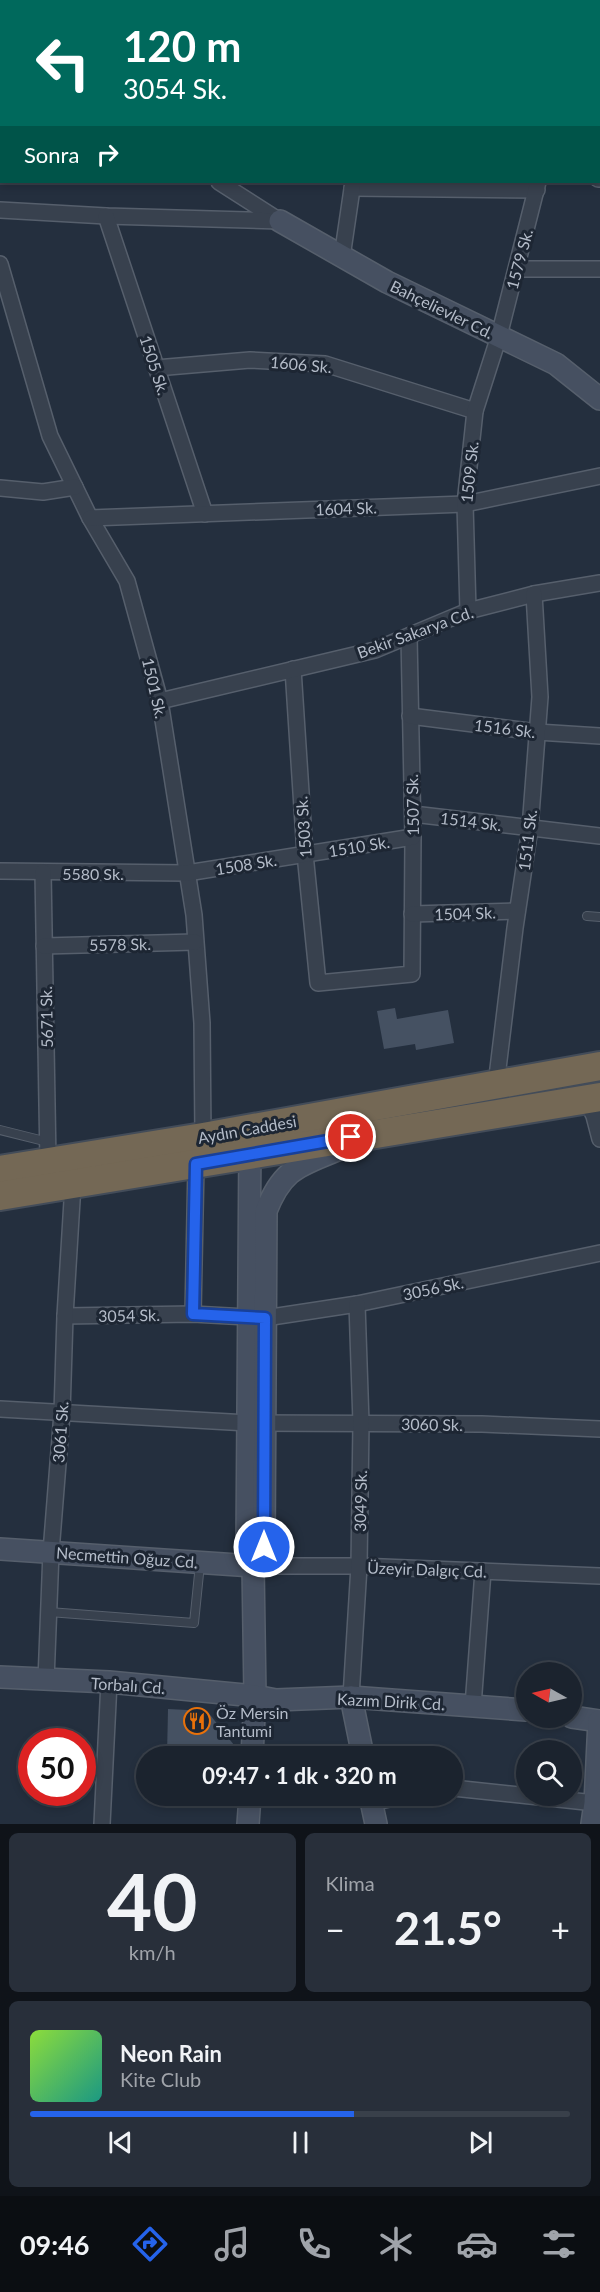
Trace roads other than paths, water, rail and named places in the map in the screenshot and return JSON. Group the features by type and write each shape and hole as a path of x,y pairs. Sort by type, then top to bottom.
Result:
{"highway":[{"name":"Aydın Caddesi","path":"0,1196 73,1184 199,1150 250,1142 496,1085 600,1066"},
{"name":"Aydın Caddesi","path":"250,1142 372,1134 593,1098"},
{"name":"Aydın Caddesi","path":"0,1170 48,1152 199,1150"}],"main road":[{"name":"Bahçelievler Cd.","path":"280,221 387,282 556,364 600,399"},
{"path":"257,1318 266,1211 275,1188 289,1172 372,1134"},
{"path":"250,1142 257,1318 256,1423 264,1547 253,1566 255,1696 252,1746"},
{"name":"Necmettin Oğuz Cd.","path":"0,1548 253,1566"},
{"name":"Torbalı Cd.","path":"0,1677 109,1682 255,1696"},
{"name":"Kazım Dirik Cd.","path":"255,1696 276,1700 351,1697 516,1709"},
{"path":"351,1697 361,1746"},
{"path":"582,1717 600,1717 594,1814"},
{"path":"248,1824 249,1806"}],"street":[{"path":"225,184 280,221"},
{"path":"342,257 353,185 538,186"},
{"name":"1579 Sk.","path":"499,336 538,186"},
{"path":"0,210 106,216 280,221"},
{"name":"1505 Sk.","path":"106,216 205,514"},
{"name":"1501 Sk.","path":"0,264 50,435 90,518 127,580 160,701 187,873 202,1023 193,1314"},
{"path":"517,269 600,269"},
{"name":"1509 Sk.","path":"468,612 465,504 475,411 499,336"},
{"name":"1606 Sk.","path":"156,368 250,360 325,364 475,411"},
{"name":"1604 Sk.","path":"90,518 465,504 600,476"},
{"path":"0,488 43,492 75,487"},
{"name":"Bekir Sakarya Cd.","path":"160,701 375,650 468,612 534,594 600,583"},
{"name":"1511 Sk.","path":"496,1085 517,911 530,828 540,696 534,594"},
{"name":"1507 Sk.","path":"409,636 413,814 412,974"},
{"name":"1503 Sk.","path":"293,669 305,854 318,983 412,974"},
{"name":"1516 Sk.","path":"410,716 537,732 600,736"},
{"name":"1514 Sk.","path":"413,814 600,836"},
{"name":"1510 Sk.","path":"305,854 413,837"},
{"name":"1508 Sk.","path":"187,873 305,854"},
{"name":"5580 Sk.","path":"0,871 187,873"},
{"name":"5671 Sk.","path":"43,872 48,1152"},
{"name":"1504 Sk.","path":"412,914 517,911"},
{"name":"5578 Sk.","path":"44,946 195,942"},
{"path":"593,1098 594,1116 600,1139"},
{"name":"3061 Sk.","path":"46,1680 51,1552 62,1413 73,1184"},
{"name":"3056 Sk.","path":"257,1318 357,1305 600,1253"},
{"name":"3049 Sk.","path":"351,1697 359,1566 361,1423 357,1305"},
{"name":"3054 Sk.","path":"65,1316 193,1314 257,1318"},
{"name":"3060 Sk.","path":"0,1409 256,1423 482,1424 600,1429"},
{"name":"Üzeyir Dalgıç Cd.","path":"253,1566 359,1566 600,1576"},
{"path":"473,1706 483,1571"},
{"path":"102,1824 109,1682"},
{"path":"463,1790 594,1814"}],"lane":[{"path":"587,916 600,917"},
{"path":"0,1130 48,1152"},
{"path":"49,1612 194,1623 201,1562"}],"place":[{"name":"Öz Mersin Tantumi","path":"197,1721"}]}
